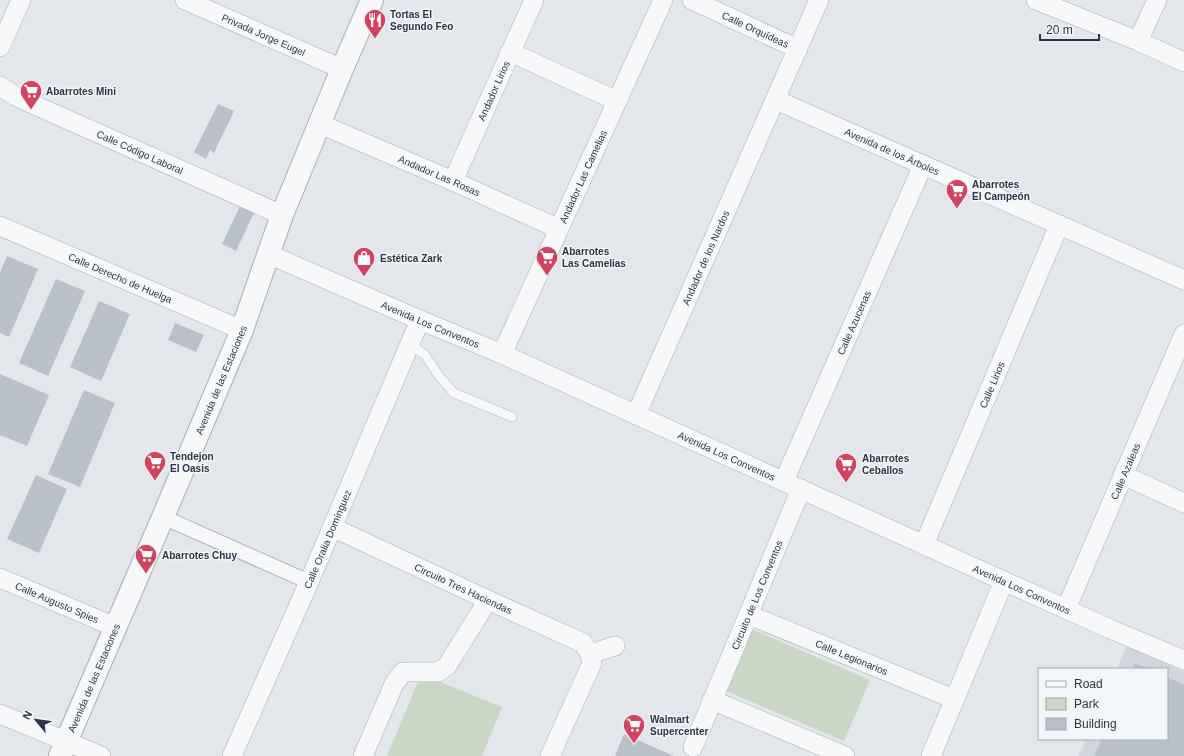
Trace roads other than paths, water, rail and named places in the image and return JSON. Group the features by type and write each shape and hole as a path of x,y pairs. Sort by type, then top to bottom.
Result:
{"street":[{"path":"0,47 21,0"},
{"name":"Avenida de las Estaciones","path":"63,749 163,518 242,330 282,215 372,0"},
{"name":"Andador Lirios","path":"452,181 534,0"},
{"name":"Andador Las Camelias","path":"502,354 663,0"},
{"name":"Calle Orquídeas","path":"692,0 798,49"},
{"name":"Andador de los Nardos","path":"636,415 819,0"},
{"path":"1036,0 1138,41 1184,62"},
{"path":"1138,41 1157,0"},
{"name":"Privada Jorge Eugel","path":"190,1 342,69"},
{"path":"510,52 617,101"},
{"name":"Calle Código Laboral","path":"0,86 15,96 30,103 282,215"},
{"name":"Avenida de los Árboles","path":"776,100 1184,280"},
{"name":"Andador Las Rosas","path":"320,124 559,229"},
{"name":"Calle Azucenas","path":"784,481 923,165"},
{"name":"Calle Lirios","path":"924,545 1059,225"},
{"name":"Calle Derecho de Huelga","path":"0,226 242,330"},
{"name":"Avenida Los Conventos","path":"268,254 502,354 1066,609 1184,660"},
{"name":"Calle Oralia Domínguez","path":"232,756 309,582 420,320"},
{"name":"Calle Azaleas","path":"1066,609 1184,334"},
{"path":"1123,475 1184,503"},
{"name":"Circuito de Los Conventos","path":"692,747 801,489"},
{"path":"163,518 309,582"},
{"name":"Circuito Tres Haciendas","path":"332,527 583,643 590,654"},
{"name":"Calle Augusto Spies","path":"0,578 115,626"},
{"path":"931,756 1004,581"},
{"path":"363,756 394,684 403,672 438,672 447,666 488,600"},
{"name":"Calle Legionarios","path":"748,615 954,699"},
{"path":"550,756 592,663 590,654 615,646"},
{"path":"712,700 845,756"},
{"path":"0,714 63,749 101,756"}],"lane":[{"path":"410,344 425,355 439,376 454,393 512,417"}],"place":[{"name":"Tortas El Segundo Feo","path":"375,40"},
{"name":"Abarrotes Mini","path":"31,110"},
{"name":"Abarrotes El Campeón","path":"957,210"},
{"name":"Abarrotes Las Camelias","path":"547,276"},
{"name":"Estética Zark","path":"364,278"},
{"name":"Tendejon El Oasis","path":"155,482"},
{"name":"Abarrotes Ceballos","path":"846,484"},
{"name":"Abarrotes Chuy","path":"146,574"},
{"name":"Walmart Supercenter","path":"634,744"}]}
